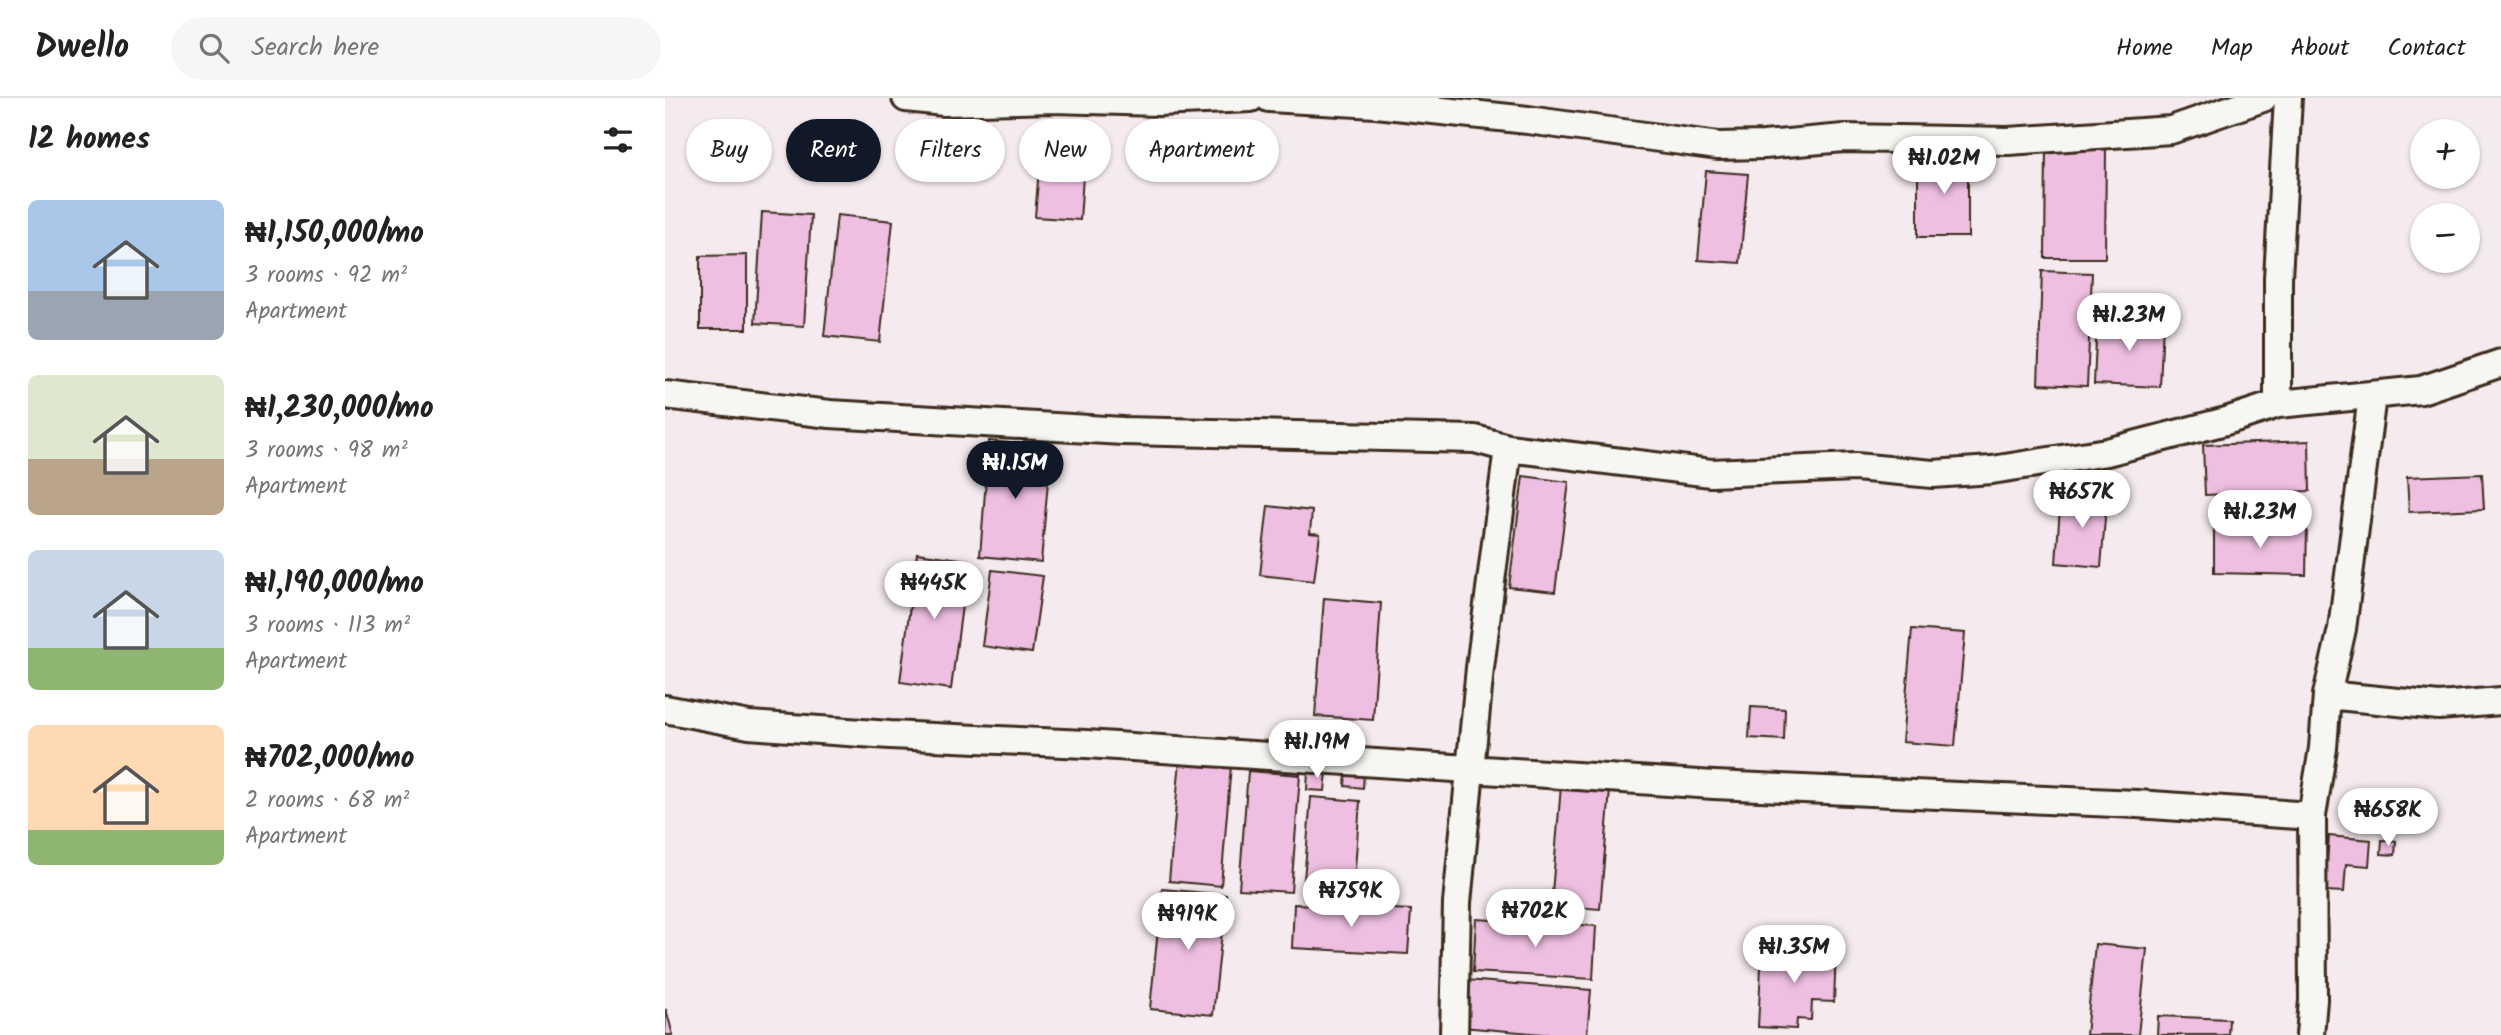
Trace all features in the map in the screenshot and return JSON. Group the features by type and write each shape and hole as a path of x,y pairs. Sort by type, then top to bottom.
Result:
{"street":[{"path":"906,98 944,102 1053,99 1158,102 1251,98"},
{"path":"1269,98 1376,104 1528,120 1718,146 1844,138 2008,141 2171,130 2263,98"},
{"path":"2278,404 2278,278 2288,98"},
{"path":"665,395 856,416 1123,432 1475,439 1508,448 1711,472 1854,467 1933,474 1992,470 2106,452 2226,421 2278,404 2421,390 2501,363"},
{"path":"2310,1035 2313,1000 2312,816 2323,748 2327,695 2343,629 2372,396"},
{"path":"1454,1035 1457,903 1480,668 1508,448"},
{"path":"2327,695 2439,706 2501,701"},
{"path":"665,709 750,725 1714,785 2137,804 2312,816"}],"building":[{"path":"2046,148 2106,148 2105,258 2045,258"},
{"path":"1934,152 1968,152 1968,237 1918,237 1918,165 1934,166"},
{"path":"1706,171 1748,174 1740,263 1698,260"},
{"path":"1038,182 1083,182 1080,220 1035,217"},
{"path":"762,212 811,215 804,326 755,323"},
{"path":"837,215 893,221 880,342 824,336"},
{"path":"747,255 747,329 700,329 700,256"},
{"path":"2042,271 2092,273 2087,386 2038,384"},
{"path":"2097,319 2163,322 2160,387 2094,384"},
{"path":"989,441 1051,447 1041,562 980,556"},
{"path":"2309,441 2310,491 2205,495 2203,445"},
{"path":"2482,474 2484,509 2409,512 2407,477"},
{"path":"1523,476 1569,482 1555,592 1509,587"},
{"path":"2074,491 2107,494 2101,567 2056,563 2060,507 2073,508"},
{"path":"1268,506 1312,511 1310,533 1320,534 1314,581 1260,575"},
{"path":"2214,525 2307,526 2306,575 2214,573"},
{"path":"917,553 968,560 951,689 900,682"},
{"path":"992,570 1043,576 1032,653 982,646"},
{"path":"1324,598 1381,603 1373,720 1315,716"},
{"path":"1912,629 1965,633 1955,746 1902,742"},
{"path":"1751,707 1785,709 1784,740 1749,738"},
{"path":"1180,760 1231,765 1221,886 1169,881"},
{"path":"1308,770 1327,771 1325,791 1307,790"},
{"path":"1346,770 1364,773 1363,788 1345,786"},
{"path":"1248,771 1300,775 1291,892 1239,889"},
{"path":"1561,786 1610,790 1600,909 1551,905"},
{"path":"1311,797 1360,801 1354,883 1304,880"},
{"path":"2329,836 2371,840 2369,866 2346,864 2344,892 2325,891"},
{"path":"2382,840 2396,841 2395,855 2381,854"},
{"path":"1162,889 1226,895 1213,1015 1150,1009"},
{"path":"1294,904 1411,910 1408,954 1292,948"},
{"path":"1476,919 1596,926 1593,979 1473,972"},
{"path":"2095,944 2147,949 2138,1035 2086,1035"},
{"path":"1762,947 1836,950 1834,1002 1812,1001 1811,1020 1797,1019 1796,1029 1758,1027"},
{"path":"1466,980 1591,990 1587,1035 1554,1035 1462,1027"},
{"path":"666,1009 673,1035 665,1035"},
{"path":"2158,1016 2229,1019 2228,1035 2157,1035"}]}
